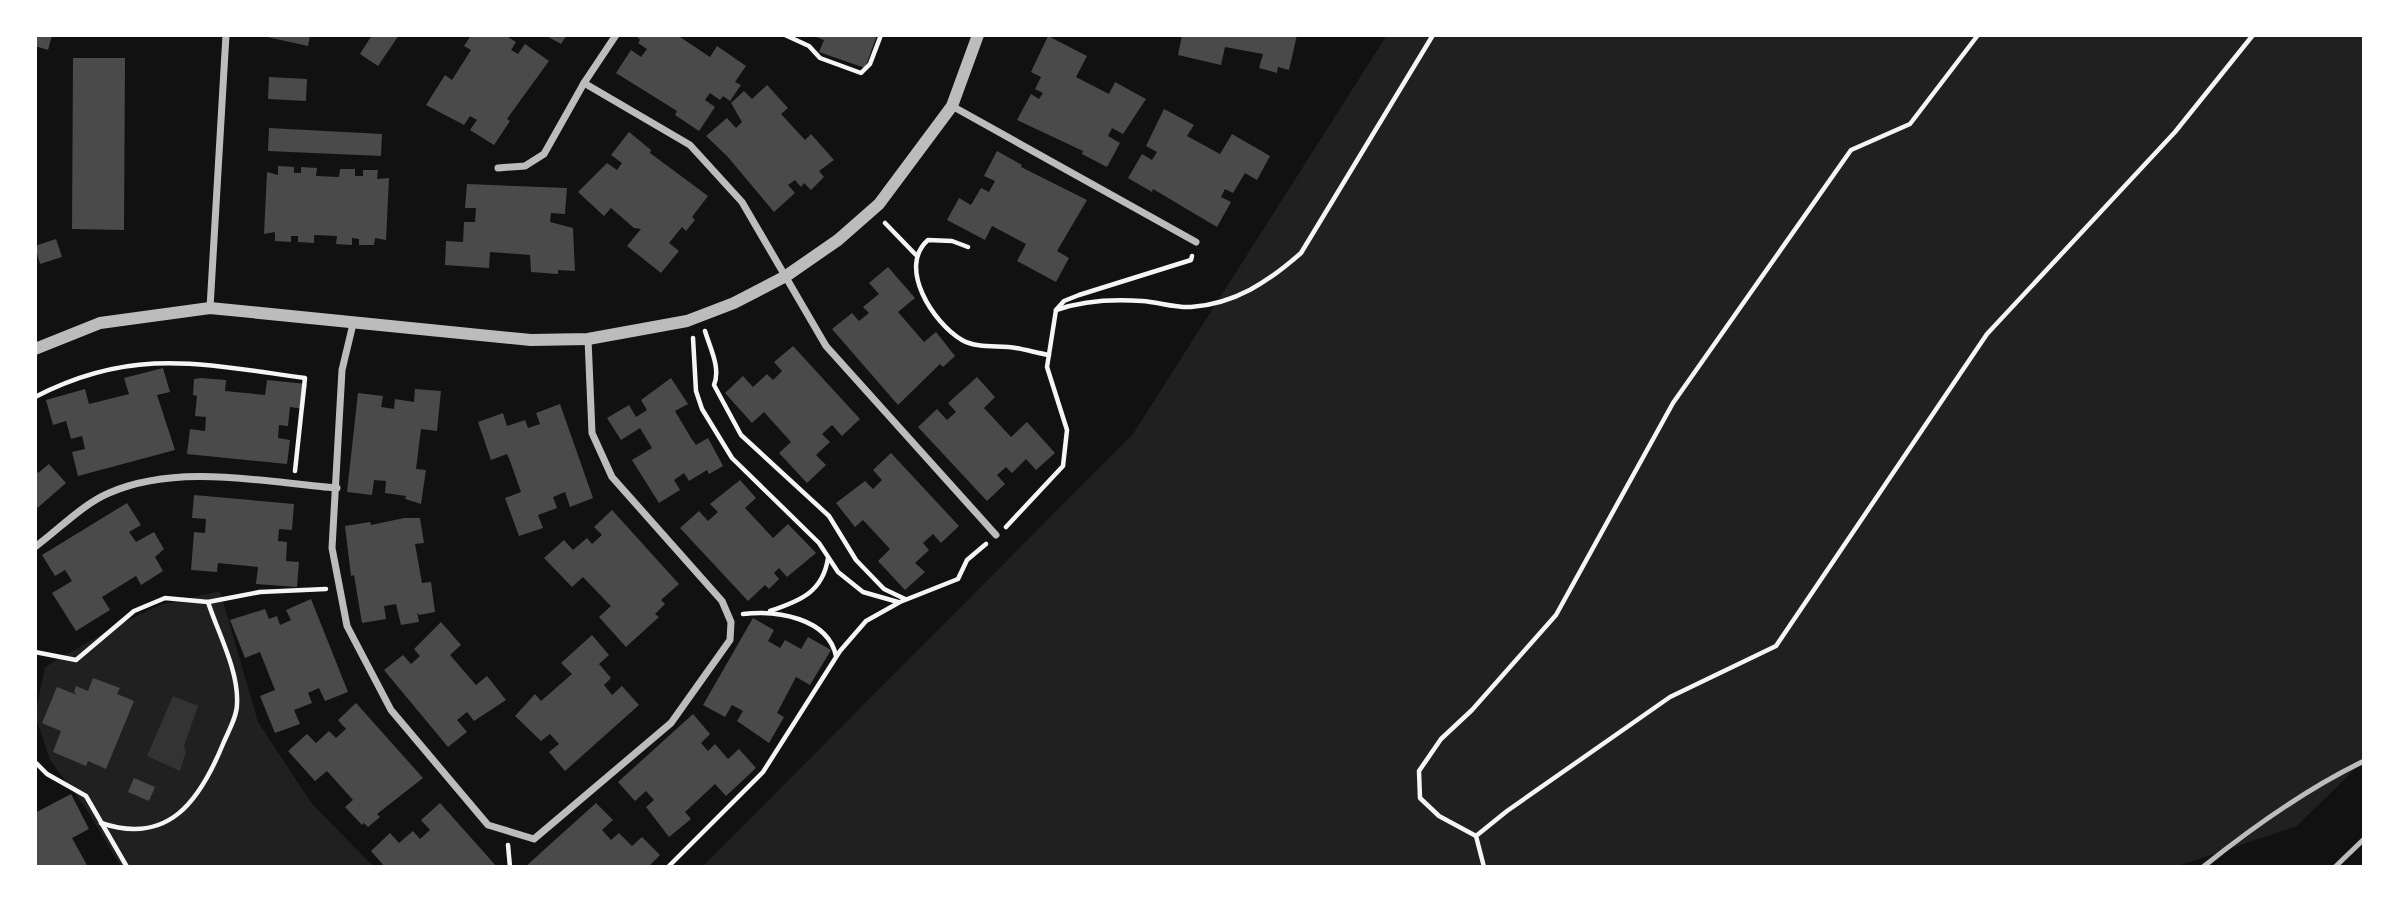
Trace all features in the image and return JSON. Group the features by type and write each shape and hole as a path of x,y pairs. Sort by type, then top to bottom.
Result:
{"street":[{"path":"210,308 226,35"},
{"path":"498,168 525,166 544,154 584,83 616,35"},
{"path":"35,349 100,323 210,308 531,340 588,338 696,318 734,303 786,276 838,240 872,210 952,106 978,35"},
{"path":"584,83 690,145 742,202 786,276 805,315 826,346 996,535"},
{"path":"952,106 1196,242"},
{"path":"353,324 342,370 332,548 347,626 391,710 488,825 534,839 671,723 730,640 732,622 722,601 612,477 592,433 588,338"},
{"path":"35,547 106,494 139,483 194,477 337,488"}],"lane":[{"path":"2203,867 2242,836 2321,782 2364,761"},
{"path":"2335,867 2364,839"}],"path":[{"path":"785,35 809,46 820,58 861,73 870,64 881,35"},
{"path":"1056,310 1076,303 1139,301 1189,307 1234,299 1272,279 1301,253 1433,35"},
{"path":"1484,867 1476,836 1439,816 1420,798 1419,771 1441,739 1472,710 1556,615 1673,404 1851,150 1910,124 1978,35"},
{"path":"1476,836 1507,811 1670,697 1776,646 1987,334 2175,132 2253,35"},
{"path":"872,210 916,255"},
{"path":"968,247 952,241 928,240 914,260 919,288 942,321 963,340 1049,355"},
{"path":"668,867 763,772 836,656 866,621 906,599 958,579 967,560 1018,517 1063,466 1067,430 1047,367 1056,310 1064,301 1079,295 1191,260 1196,242"},
{"path":"696,318 696,391 718,439 745,473 819,543 838,572 863,592 891,602 900,602"},
{"path":"696,318 715,363 718,377 714,385 741,435 830,516 856,560 884,589 906,599"},
{"path":"35,397 86,374 145,362 187,362 305,378 293,484"},
{"path":"729,615 769,611 802,601 816,589 826,568 828,556"},
{"path":"35,652 76,660 134,611 165,598 208,602 260,592 316,591 340,587"},
{"path":"101,823 118,828 158,827 188,806 211,773 237,707 234,679 208,602"},
{"path":"769,611 815,625 829,637 836,656"},
{"path":"35,762 47,774 86,796 127,867"}],"shaded area":[{"path":"1387,35 2364,35 2364,760 2297,826 2175,867 702,867 1133,434"},
{"path":"220,591 258,722 312,804 374,867 121,867 87,810 50,760 35,715 45,667 114,627 160,605"},
{"path":"173,696 198,706 184,746 186,752 180,771 147,756"}],"building":[{"path":"36,35 52,35 48,50 35,46"},
{"path":"258,35 310,35 308,46"},
{"path":"372,35 399,35 378,66 360,54"},
{"path":"471,35 505,35 516,42 511,50 518,54 525,44 549,61 507,119 510,121 494,145 470,130 477,120 470,116 464,125 426,105 445,75 452,80 471,50 464,46"},
{"path":"545,35 567,35 561,44"},
{"path":"636,35 681,35 680,37 710,57 717,46 746,66 735,82 741,85 730,101 723,96 720,100 710,93 705,100 715,107 699,131 675,115 677,111 616,73 631,50 641,57 647,49 638,43 640,40"},
{"path":"811,35 877,35 865,68 819,52 824,40"},
{"path":"1182,35 1297,35 1289,70 1278,67 1277,73 1259,68 1263,54 1225,47 1221,65 1178,55"},
{"path":"1048,36 1087,56 1076,77 1109,94 1115,82 1146,99 1123,134 1112,128 1108,136 1120,143 1107,167 1082,154 1083,151 1017,120 1031,94 1039,99 1043,93 1035,89 1041,77 1031,72"},
{"path":"73,58 125,58 124,230 72,229"},
{"path":"269,77 307,79 306,101 268,99"},
{"path":"767,85 788,108 781,114 805,140 811,134 834,160 819,171 824,177 811,190 804,183 801,187 795,180 788,185 795,193 774,212 727,156 706,136 727,118 736,128 742,122 731,103 744,91 752,99"},
{"path":"1164,109 1194,125 1187,136 1220,154 1232,134 1270,156 1257,180 1245,173 1233,193 1225,189 1221,197 1231,202 1217,227 1153,189 1152,192 1128,178 1142,154 1152,160 1157,152 1146,146"},
{"path":"269,128 382,134 381,156 268,151"},
{"path":"629,132 651,150 650,153 708,196 692,217 695,220 686,231 682,227 669,243 679,251 661,273 627,246 641,229 634,228 611,208 604,216 578,192 607,163 617,170 622,163 611,155"},
{"path":"997,151 1022,165 1021,167 1087,200 1057,251 1069,258 1056,282 1017,261 1026,244 992,226 985,240 947,220 959,198 971,205 981,188 989,192 995,181 984,176"},
{"path":"278,166 294,167 294,173 301,173 301,167 317,168 316,176 339,177 340,169 355,169 355,176 363,176 363,170 378,170 377,179 389,178 386,240 375,238 374,245 359,245 359,239 352,238 352,245 336,244 337,236 314,235 314,243 298,242 298,236 291,236 291,242 275,241 275,232 264,234 267,172 278,175"},
{"path":"467,184 567,188 565,214 551,213 550,222 573,228 575,271 558,270 558,274 531,272 530,255 490,252 489,268 445,265 446,241 463,242 464,222 475,222 476,208 465,208"},
{"path":"56,239 62,257 40,264 35,246"},
{"path":"888,267 915,298 898,312 924,342 936,332 955,356 943,367 940,364 898,405 832,329 852,313 859,321 869,313 863,307 879,294 869,283"},
{"path":"793,346 860,419 842,436 832,425 822,434 830,442 816,455 826,465 807,483 779,453 791,442 764,412 752,423 725,393 743,376 753,387 767,374 773,380 782,371 774,362"},
{"path":"163,368 170,392 157,395 175,450 78,476 72,452 85,449 82,436 71,439 66,421 53,425 46,400 85,389 89,404 129,394 124,378"},
{"path":"977,377 995,397 984,408 1011,437 1027,422 1055,453 1036,470 1026,459 1012,473 1006,467 997,475 1005,484 987,501 918,427 937,409 947,420 956,412 948,403"},
{"path":"671,378 688,404 675,411 696,445 708,438 723,466 709,474 707,470 689,481 684,473 674,480 680,490 659,503 632,460 652,448 640,428 621,440 607,418 629,405 636,417 647,410 641,400"},
{"path":"194,379 226,380 225,391 265,395 267,380 307,384 304,409 290,407 288,426 279,425 278,438 290,440 287,464 187,454 190,429 205,431 206,417 195,416 197,396 193,395"},
{"path":"415,389 441,391 437,431 421,429 416,469 426,470 421,504 405,499 406,496 385,493 386,481 374,480 372,495 347,492 358,393 383,396 381,407 394,409 395,399 414,402"},
{"path":"560,404 593,498 570,507 565,492 553,497 557,508 538,515 543,528 519,536 505,498 521,492 510,461 507,454 491,460 478,422 503,413 507,426 525,420 528,428 540,424 536,413"},
{"path":"891,453 959,526 941,543 933,534 923,543 929,550 915,563 925,572 905,590 878,561 890,549 863,520 855,527 836,503 865,481 873,489 882,480 873,470"},
{"path":"49,464 66,483 35,510 35,469 38,473"},
{"path":"740,480 756,498 745,508 773,538 788,524 816,553 787,577 779,568 774,573 779,579 769,589 765,585 748,601 680,528 699,511 708,521 718,512 710,504"},
{"path":"194,495 294,504 292,530 279,529 278,541 287,542 286,561 299,562 297,587 256,584 258,567 218,563 217,572 191,570 194,532 205,533 206,519 192,518"},
{"path":"127,503 141,525 129,532 136,542 154,532 164,549 155,557 163,571 141,585 136,576 102,597 110,610 76,631 52,593 72,581 65,570 55,576 42,555"},
{"path":"612,510 679,584 661,600 665,604 655,614 659,617 626,647 599,617 611,606 583,577 572,587 544,558 564,540 573,550 587,538 592,544 602,535 594,527"},
{"path":"404,518 420,518 424,543 415,544 422,583 431,582 435,612 419,615 417,612 419,622 401,625 396,604 384,606 386,619 362,623 354,575 351,576 345,526 370,522 371,525"},
{"path":"311,599 348,692 325,701 319,688 308,693 312,703 294,710 300,724 275,733 260,696 275,690 260,652 245,658 230,620 265,609 269,619 277,616 280,625 291,620 286,610"},
{"path":"753,618 774,630 768,641 780,648 785,640 801,649 808,637 831,650 810,685 796,677 777,713 784,717 769,743 737,721 743,711 732,705 725,717 703,705"},
{"path":"441,622 461,645 450,655 476,685 487,676 506,700 474,721 467,712 457,720 467,732 448,747 384,670 403,655 411,664 420,656 414,649"},
{"path":"592,635 609,655 599,664 611,678 604,685 612,695 622,686 639,705 565,771 549,752 559,744 550,734 541,741 515,716 535,694 541,701 572,674 561,663"},
{"path":"93,678 120,688 117,694 134,701 106,769 88,761 86,766 53,752 61,731 42,723 57,687 77,695 74,692 76,686 88,691"},
{"path":"356,703 423,778 377,814 380,817 368,827 364,823 362,825 345,807 353,800 327,771 315,781 288,751 307,734 316,743 329,731 336,738 346,729 338,720"},
{"path":"693,714 710,734 701,743 708,751 715,744 728,759 739,749 756,768 726,796 715,784 685,812 691,819 669,837 646,807 654,800 646,791 635,801 618,782"},
{"path":"134,778 155,787 149,801 128,792"},
{"path":"71,794 89,829 72,838 88,867 35,867 35,813"},
{"path":"440,803 497,867 385,867 371,851 390,833 399,843 413,831 420,839 430,830 421,820"},
{"path":"596,803 613,820 602,830 611,840 619,833 632,846 642,837 660,855 648,867 525,867"}]}
